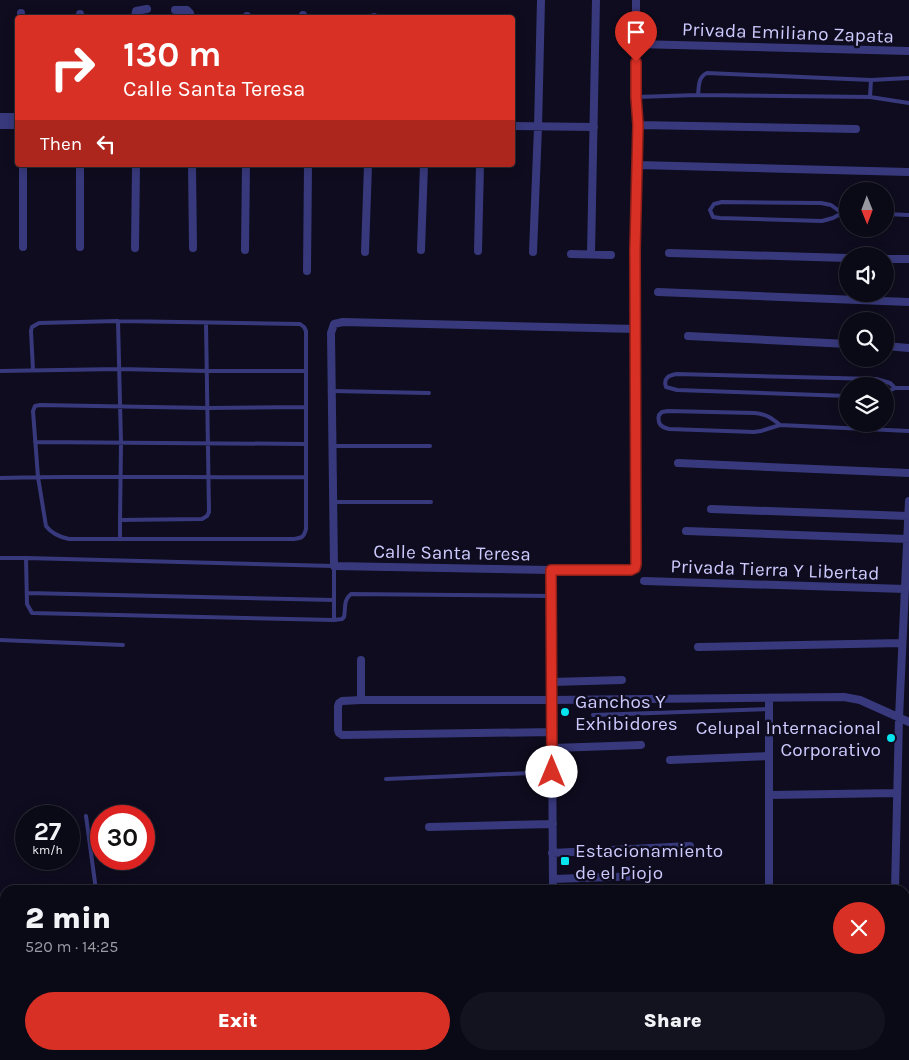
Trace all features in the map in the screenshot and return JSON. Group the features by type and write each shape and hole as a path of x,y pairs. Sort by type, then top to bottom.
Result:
{"street":[{"path":"533,252 541,0"},
{"path":"591,254 596,0"},
{"name":"Calle Santa Teresa","path":"334,566 551,570 631,570 635,568 635,250 638,165 636,0"},
{"path":"135,15 136,11 148,9"},
{"path":"175,10 188,10 190,15"},
{"name":"Privada Emiliano Zapata","path":"636,44 909,51"},
{"path":"0,117 15,117"},
{"path":"0,125 15,124"},
{"path":"638,125 856,129"},
{"path":"515,126 594,127"},
{"path":"638,165 909,172"},
{"path":"23,167 23,247"},
{"path":"80,167 80,247"},
{"path":"135,248 136,167"},
{"path":"192,167 193,248"},
{"path":"245,250 246,167"},
{"path":"306,271 308,167"},
{"path":"366,252 368,167"},
{"path":"421,250 424,167"},
{"path":"478,251 480,167"},
{"path":"669,252 839,258"},
{"path":"571,254 611,255"},
{"path":"894,259 909,259"},
{"path":"658,292 909,302"},
{"path":"334,566 331,333 334,324 343,322 636,329"},
{"path":"688,336 839,344"},
{"path":"894,347 909,348"},
{"path":"678,463 909,473"},
{"path":"895,885 899,718 909,501"},
{"path":"711,509 908,516"},
{"path":"686,531 908,539"},
{"path":"551,570 553,885"},
{"name":"Privada Tierra Y Libertad","path":"644,581 905,589"},
{"path":"698,647 902,643"},
{"path":"361,660 361,700"},
{"path":"552,682 622,680"},
{"path":"769,698 769,885"},
{"path":"552,732 342,735 338,730 339,703 342,701 361,700 853,698 909,722"},
{"path":"553,748 642,745"},
{"path":"670,760 769,756"},
{"path":"769,795 897,793"},
{"path":"429,827 553,824"},
{"path":"552,853 690,846"},
{"path":"553,879 642,876"}],"lane":[{"path":"698,95 700,78 707,73 871,80 909,78"},
{"path":"870,97 871,80"},
{"path":"636,97 698,95 870,97 909,104"},
{"path":"722,202 821,203 831,205 842,213 822,221 720,218 713,217 710,210 714,204 722,202"},
{"path":"894,214 909,215"},
{"path":"118,321 121,443 120,539"},
{"path":"33,370 31,331 32,327 39,322 118,321 300,324 306,332 305,371 306,407 306,528 305,535 302,538 70,540 59,537 46,526 38,477 33,411 35,406 306,407"},
{"path":"120,520 202,519 209,512 206,323"},
{"path":"0,371 119,369 305,371"},
{"path":"839,378 670,374 665,382 666,387 677,390 839,396"},
{"path":"895,388 909,388"},
{"path":"332,391 429,393"},
{"path":"780,425 770,417 755,413 668,411 662,412 658,420 663,428 679,429 754,432 780,425 909,431"},
{"path":"35,442 306,444"},
{"path":"333,446 430,446"},
{"path":"0,478 306,477"},
{"path":"333,502 431,502"},
{"name":"Calle Santa Teresa","path":"0,558 334,566"},
{"path":"26,558 27,604 32,613 334,620 344,617 345,601 351,594 551,596"},
{"path":"334,566 334,620"},
{"path":"27,593 334,600"},
{"path":"0,640 124,645"},
{"path":"593,715 769,709"},
{"path":"386,778 552,772"},
{"path":"86,816 95,885"}],"place":[{"name":"Ganchos Y Exhibidores","path":"565,712"},
{"name":"Celupal Internacional Corporativo","path":"891,738"},
{"name":"Estacionamiento de el Piojo","path":"565,861"}],"route":[{"path":"552,772 551,570 631,570 635,568 636,564 635,250 638,165 636,62"}]}
